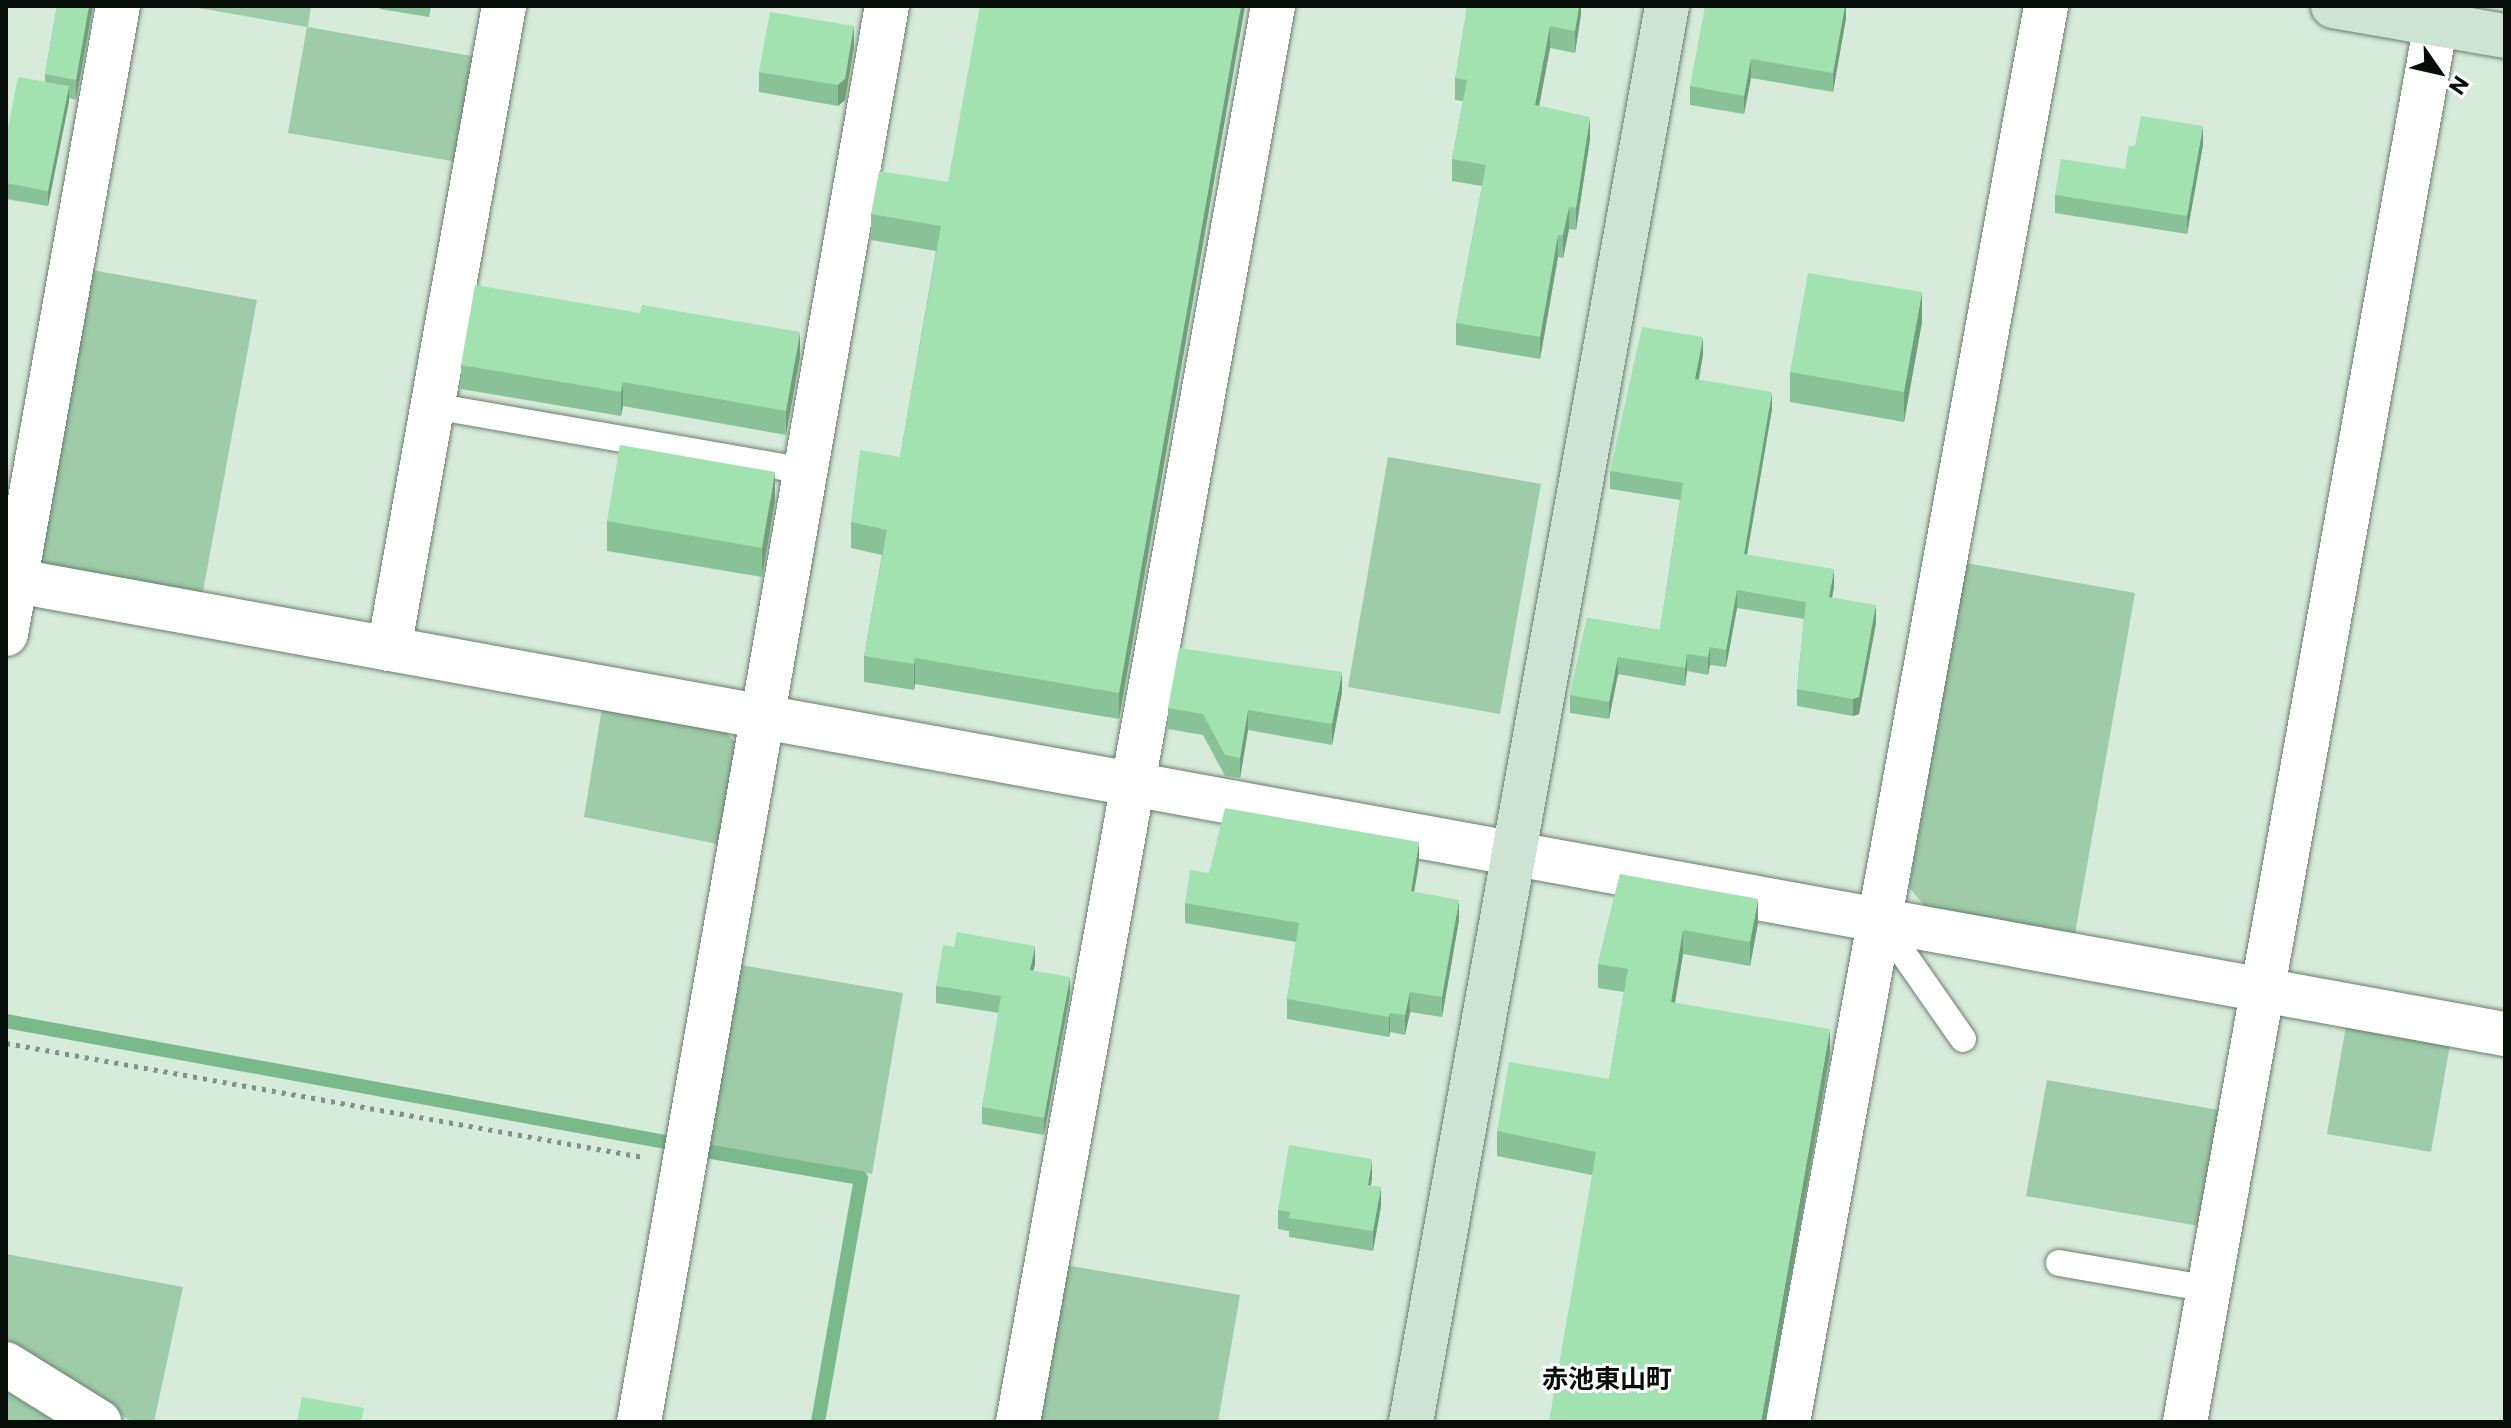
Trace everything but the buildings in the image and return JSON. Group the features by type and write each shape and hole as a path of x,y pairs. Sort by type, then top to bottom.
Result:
{"street":[{"path":"6,634 11,580 118,6"},
{"path":"389,649 504,6"},
{"path":"639,1422 887,6"},
{"path":"1018,1422 1273,6"},
{"path":"1411,1422 1667,6"},
{"path":"1788,1422 2046,6"},
{"path":"2333,6 2437,15 2505,36"},
{"path":"2185,1422 2437,15"},
{"path":"11,580 2505,1034"},
{"path":"6,1364 99,1422"}],"lane":[{"path":"433,406 806,471"},
{"path":"1880,920 1963,1039"},
{"path":"2059,1263 2209,1289"}],"path":[{"path":"6,1043 684,1164"}],"green space":[{"path":"187,6 311,6 308,27 477,57 458,162 288,133 307,27"},
{"path":"92,270 257,300 201,602 55,578 39,557"},
{"path":"1388,457 1541,484 1500,714 1348,687"},
{"path":"1966,563 2135,593 2075,934 1926,908 1909,887"},
{"path":"602,708 725,731 745,753 727,846 584,817"},
{"path":"735,964 903,993 872,1174 703,1144"},
{"path":"2347,1020 2451,1039 2431,1152 2327,1134"},
{"path":"2047,1080 2219,1110 2199,1226 2026,1196"},
{"path":"6,1254 183,1287 154,1422 133,1422 6,1348"},
{"path":"1065,1265 1240,1295 1218,1422 1038,1422"},
{"path":"6,1391 56,1422 6,1422"}],"waterway":[{"path":"6,1021 666,1142"},
{"path":"706,1151 861,1178 818,1422"}],"district":[{"name":"赤池東山町","path":"1607,1378"}]}
